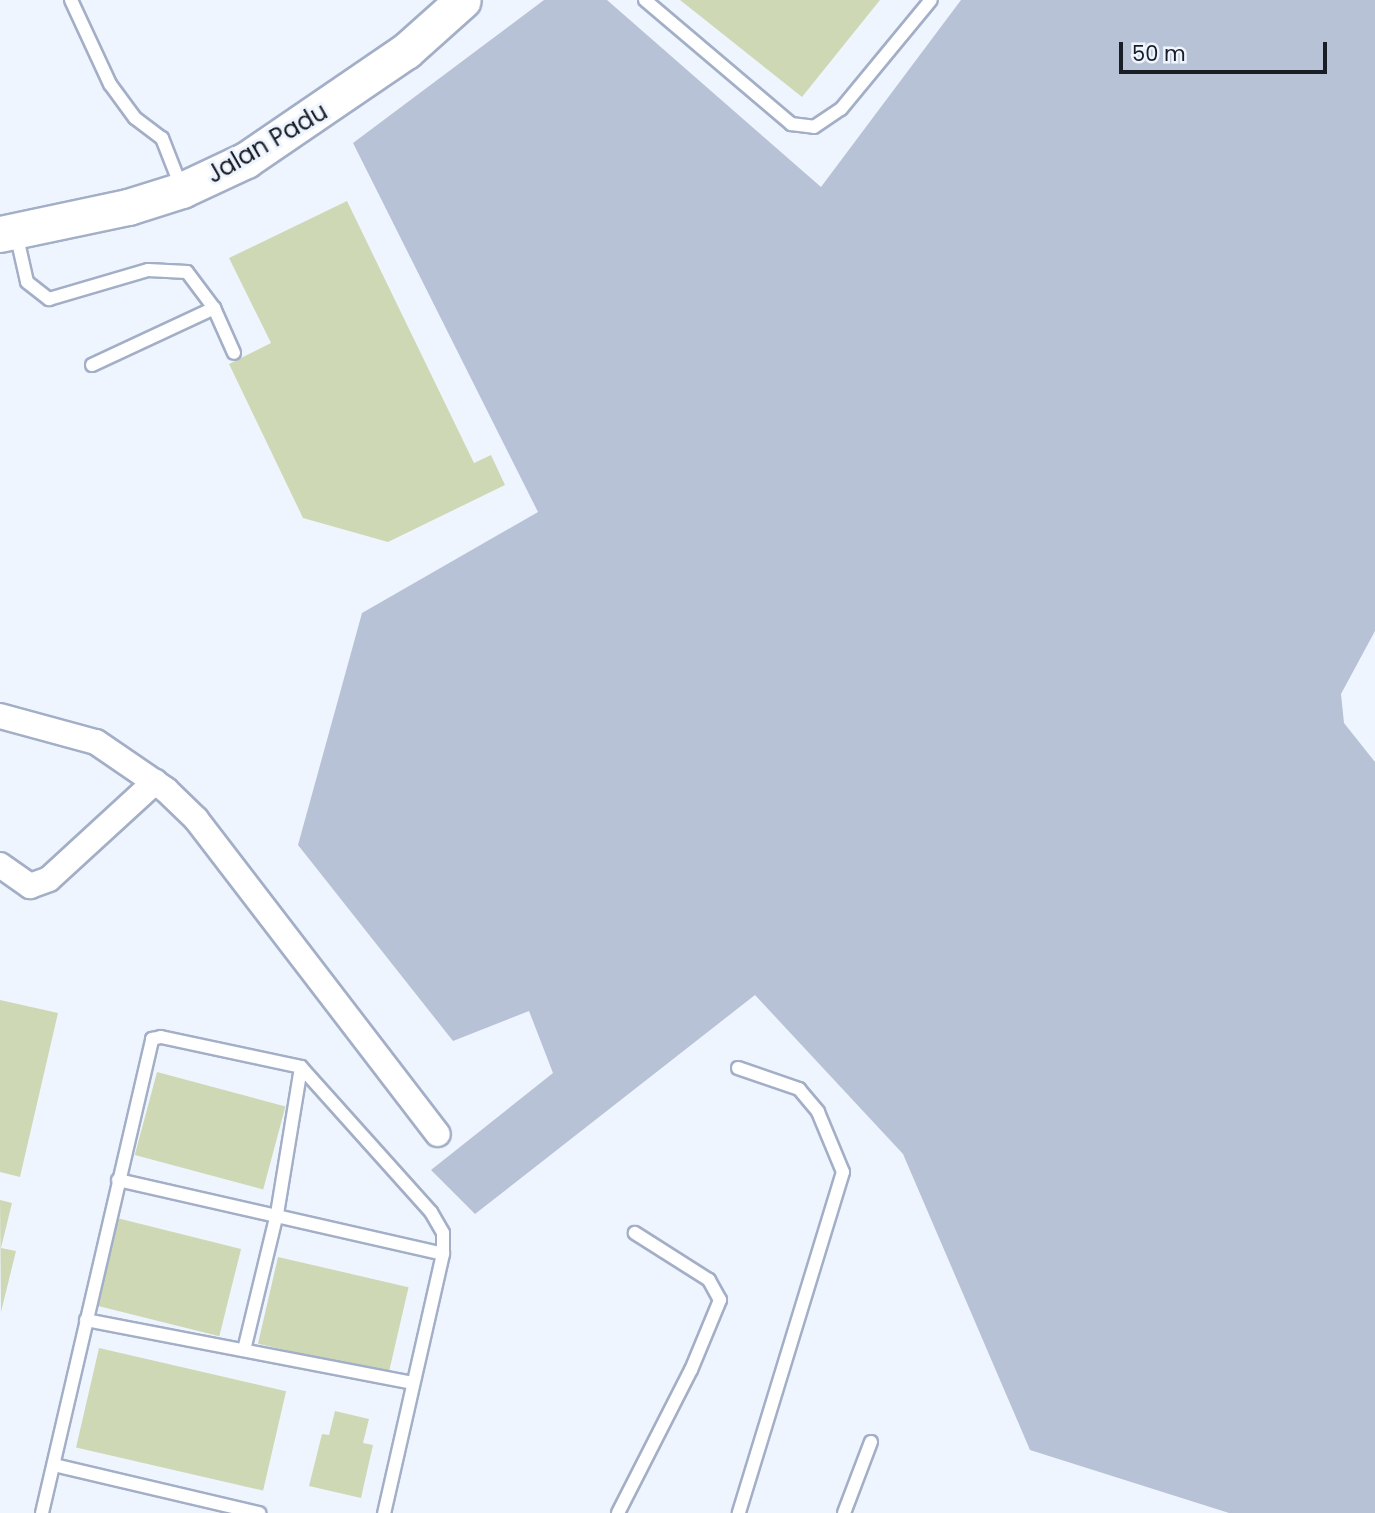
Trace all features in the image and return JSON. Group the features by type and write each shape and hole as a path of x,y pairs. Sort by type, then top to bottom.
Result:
{"street":[{"name":"Jalan Padu","path":"8,233 128,207 182,190 246,160 334,104 406,51 463,0"},
{"path":"0,716 96,742 155,782 196,819 438,1134"},
{"path":"0,865 30,886 48,878 155,782"}],"lane":[{"path":"71,0 110,84 135,118 162,138 182,190"},
{"path":"645,0 791,124 814,127 841,109 931,0"},
{"path":"8,233 27,282 49,299 148,270 187,271 215,307 234,353"},
{"path":"92,365 215,307"},
{"path":"42,1513 152,1039 161,1037 301,1067 431,1212 443,1233 443,1254 384,1513"},
{"path":"244,1350 277,1214 301,1067"},
{"path":"738,1068 799,1089 818,1112 843,1172 739,1513"},
{"path":"118,1180 277,1214 443,1254"},
{"path":"618,1513 695,1360 719,1300 709,1280 635,1233"},
{"path":"86,1320 413,1383"},
{"path":"844,1513 871,1442"},
{"path":"54,1465 259,1513"}],"shaded area":[{"path":"544,0 607,0 821,187 961,0 1375,0 1375,631 1341,694 1344,723 1375,762 1375,1513 1229,1513 1030,1450 903,1154 755,995 475,1214 431,1170 553,1073 529,1011 453,1041 298,845 362,613 538,512 353,143"}],"building":[{"path":"680,0 880,0 802,97"},
{"path":"347,201 474,463 491,455 505,485 388,542 303,518 229,364 271,343 229,258"},
{"path":"0,1000 58,1013 20,1177 0,1172"},
{"path":"157,1072 285,1106 263,1189 135,1155"},
{"path":"0,1200 12,1203 1,1248 16,1251 1,1312"},
{"path":"113,1217 241,1249 219,1336 91,1304"},
{"path":"278,1257 409,1287 389,1374 258,1344"},
{"path":"99,1348 286,1391 263,1491 76,1447"},
{"path":"335,1411 369,1419 363,1443 373,1445 361,1498 309,1486 322,1434 329,1435"}]}
